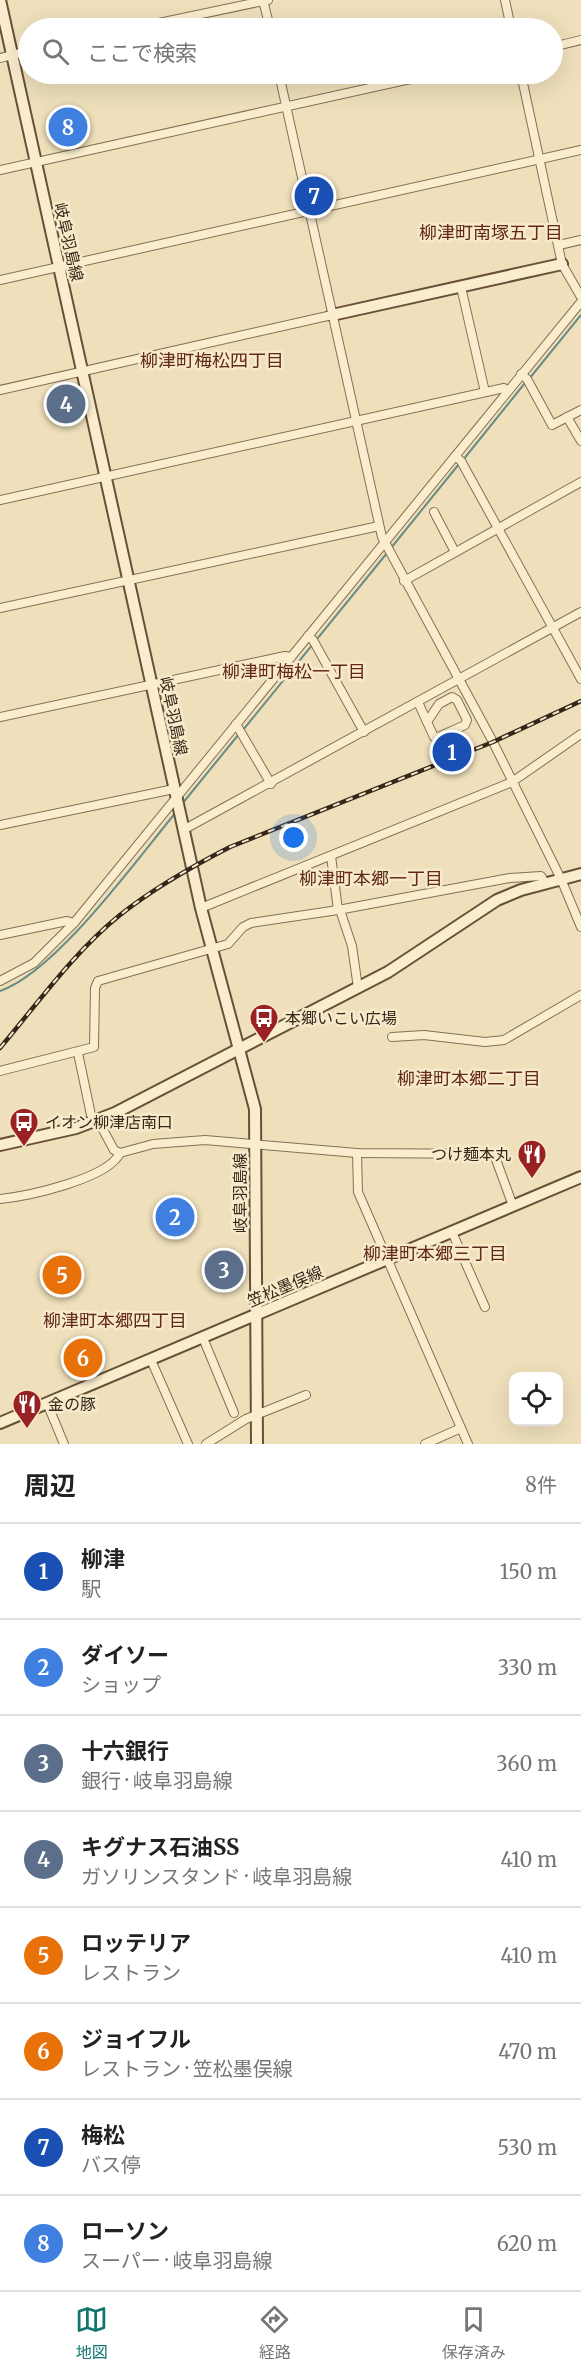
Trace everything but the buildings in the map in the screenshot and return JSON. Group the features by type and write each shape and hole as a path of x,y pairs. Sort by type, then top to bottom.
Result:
{"main road":[{"name":"岐阜羽島線","path":"0,0 18,82"},
{"name":"岐阜羽島線","path":"19,84 183,830 211,950 255,1109 256,1444"},
{"path":"332,315 562,264"},
{"path":"0,1143 76,1128 97,1120 388,972 478,910 497,900 544,883 581,874"},
{"name":"笠松墨俣線","path":"0,1423 581,1177"}],"street":[{"path":"181,18 265,0 268,18"},
{"path":"505,0 509,18"},
{"path":"563,44 581,40"},
{"path":"0,58 18,54"},
{"path":"282,84 384,543 512,782 561,879 581,927"},
{"path":"0,170 387,84"},
{"path":"523,84 562,264 581,297"},
{"path":"0,280 581,150"},
{"path":"559,245 581,240"},
{"path":"461,287 485,392"},
{"path":"0,981 34,963 74,923 175,793 236,724 581,302"},
{"path":"0,390 332,315"},
{"path":"521,374 527,379 552,425 581,410"},
{"path":"0,500 485,392 508,390"},
{"path":"567,417 581,441"},
{"path":"455,456 461,461 581,679"},
{"path":"404,581 581,483"},
{"path":"434,512 456,552"},
{"path":"0,608 379,526"},
{"path":"183,830 271,784 581,612"},
{"path":"308,636 313,640 364,732"},
{"path":"0,717 285,656 291,657"},
{"path":"418,702 427,722 434,736 438,737 465,724 467,720 457,700 453,698 439,704 427,722"},
{"path":"236,724 271,784"},
{"path":"201,908 512,782 581,734"},
{"path":"0,825 175,793"},
{"path":"331,856 339,910 352,946 358,988"},
{"path":"0,1071 78,1053 94,1047 95,988 98,981 228,944 243,927 251,923 339,910 510,878 541,876 544,883"},
{"path":"0,935 67,921 74,923"},
{"path":"392,1036 424,1035 485,1042 504,1040 581,995"},
{"path":"78,1053 91,1115 97,1120 114,1150 120,1153"},
{"path":"0,1199 87,1177 112,1165 120,1153 153,1144 205,1140 357,1153 494,1154 513,1206"},
{"path":"357,1153 358,1192 468,1444"},
{"path":"452,1232 485,1307"},
{"path":"202,1338 234,1413"},
{"path":"151,1360 188,1444"},
{"path":"206,1444 230,1428 306,1395"},
{"path":"47,1403 64,1444"},
{"path":"425,1444 461,1428"}],"waterway":[{"path":"529,379 581,315"},
{"path":"463,460 525,383"},
{"path":"391,548 459,464"},
{"path":"243,730 387,553"},
{"path":"182,804 239,734"},
{"path":"0,991 22,980 46,962 70,938 118,884 177,811"}],"railway":[{"path":"0,1048 57,978 103,929 173,878 230,847 493,742 581,701"}],"place":[{"name":"ローソン","path":"68,127"},
{"name":"梅松","path":"314,196"},
{"name":"キグナス石油SS","path":"66,404"},
{"name":"柳津","path":"452,752"},
{"name":"本郷いこい広場","path":"264,1044"},
{"name":"イオン柳津店南口","path":"24,1148"},
{"name":"つけ麺本丸","path":"532,1180"},
{"name":"ダイソー","path":"175,1217"},
{"name":"十六銀行","path":"224,1270"},
{"name":"ロッテリア","path":"62,1275"},
{"name":"ジョイフル","path":"83,1358"},
{"name":"金の豚","path":"27,1430"}],"district":[{"name":"柳津町南塚五丁目","path":"491,232"},
{"name":"柳津町梅松四丁目","path":"212,360"},
{"name":"柳津町梅松一丁目","path":"294,671"},
{"name":"柳津町本郷一丁目","path":"371,878"},
{"name":"柳津町本郷二丁目","path":"469,1078"},
{"name":"柳津町本郷三丁目","path":"435,1253"},
{"name":"柳津町本郷四丁目","path":"115,1320"}]}
